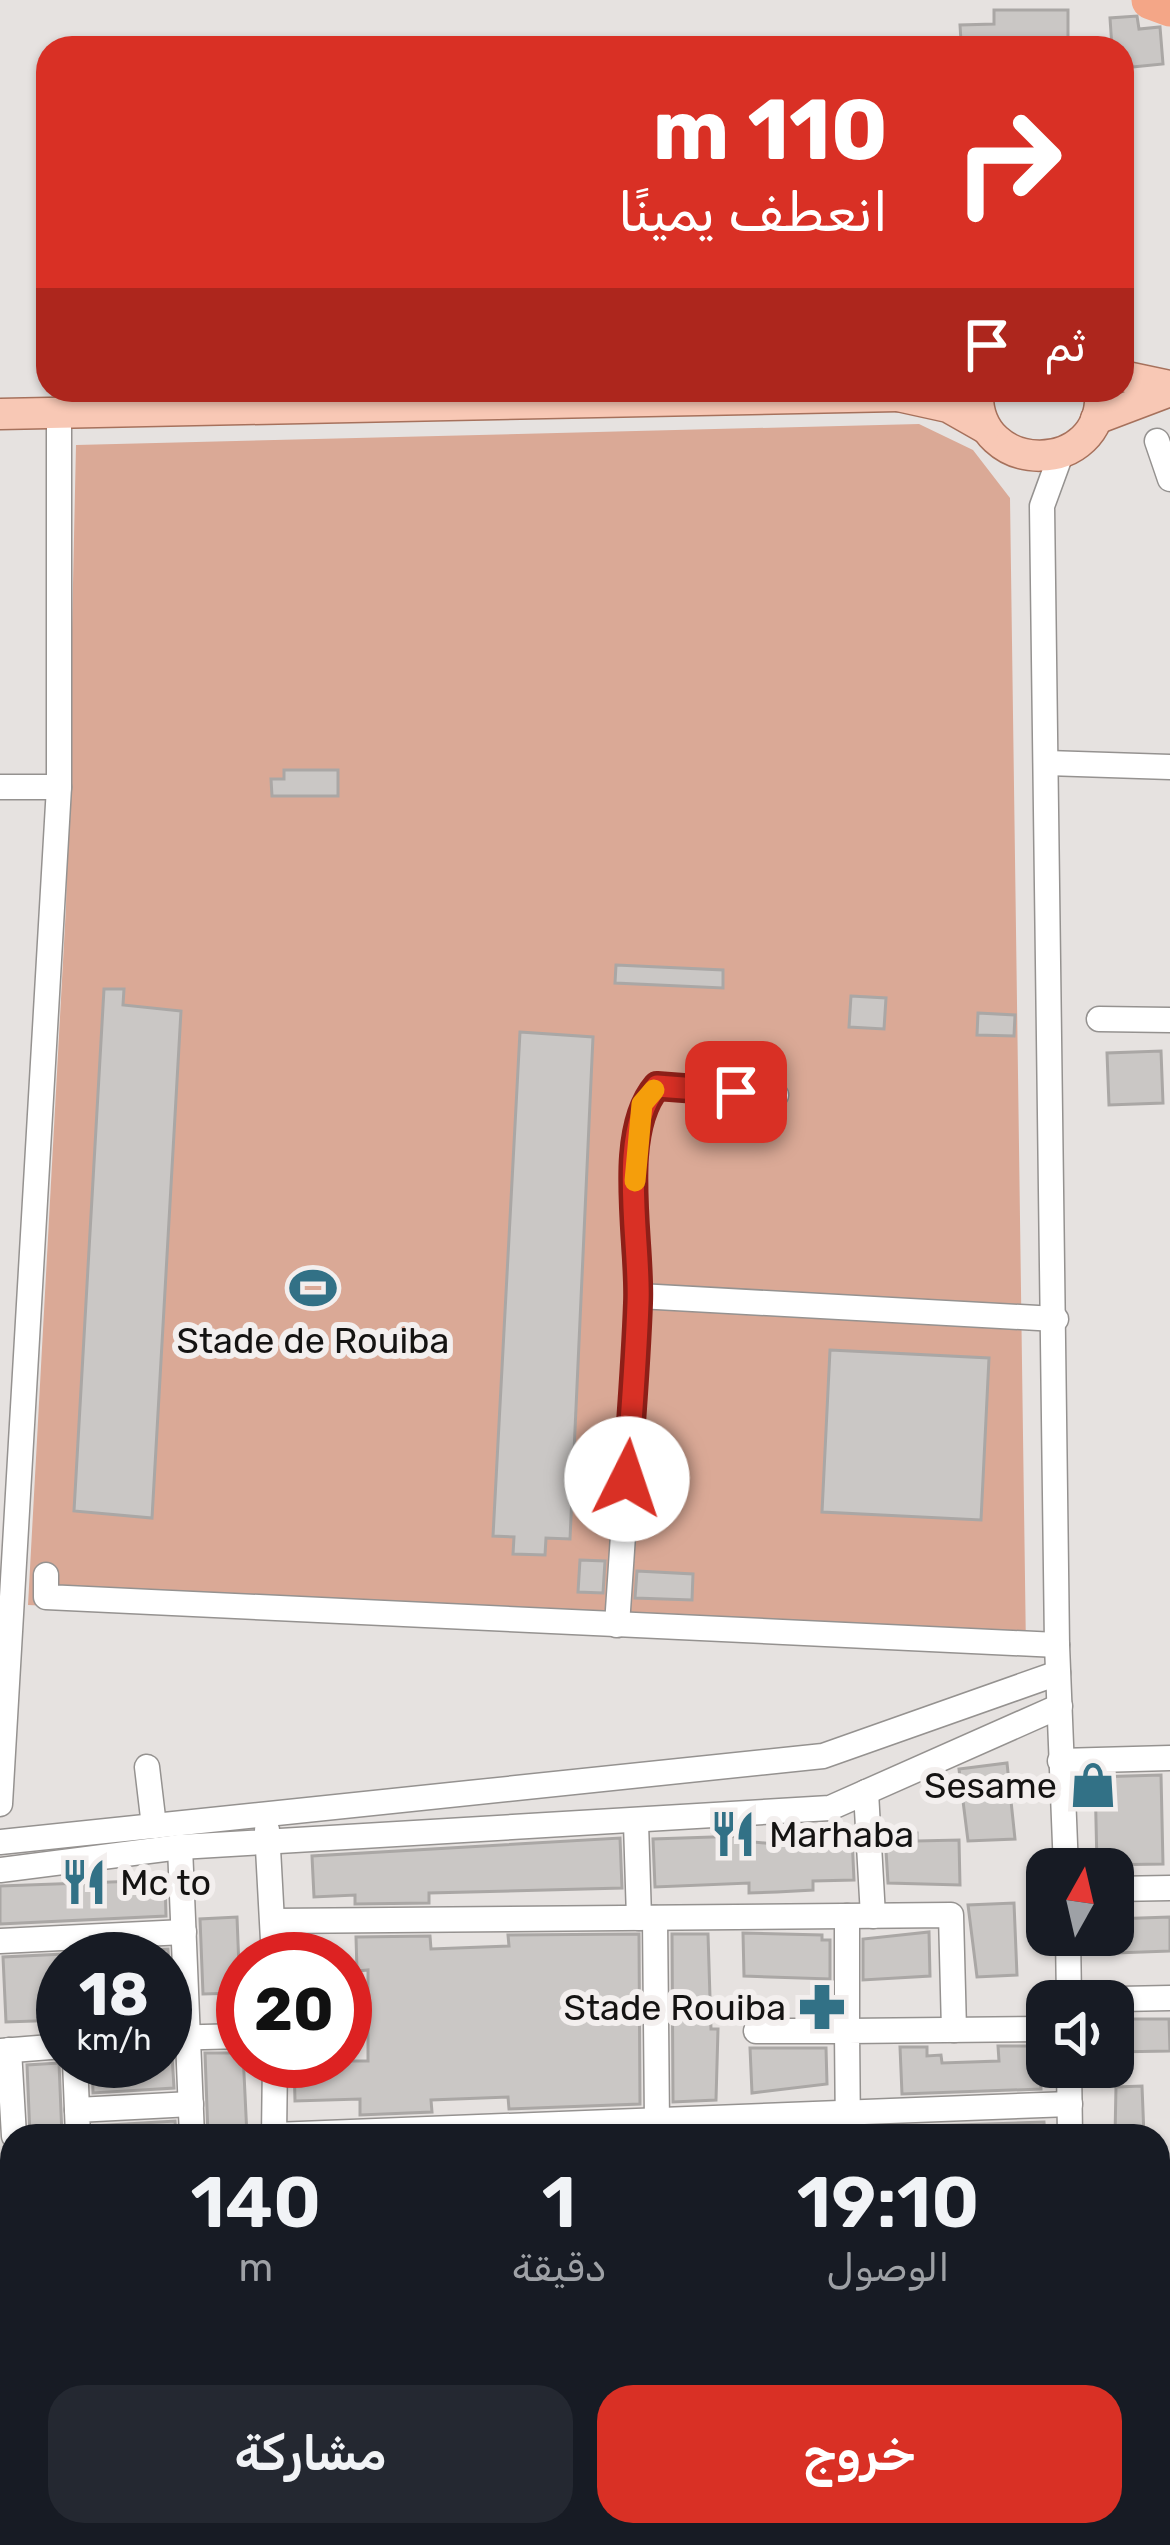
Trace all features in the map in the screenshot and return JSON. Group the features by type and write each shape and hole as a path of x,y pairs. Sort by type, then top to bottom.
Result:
{"main road":[{"path":"1134,379 1170,389"},
{"path":"1134,397 1170,389"},
{"path":"0,414 526,402"},
{"path":"934,402 985,428 1019,455 1061,454 1088,434 1098,405"},
{"path":"980,402 985,428"}],"street":[{"path":"0,1804 5,1633 59,787 59,413"},
{"path":"1157,441 1170,479"},
{"path":"1061,454 1042,506 1057,1645 1065,1848"},
{"path":"1019,455 1042,506"},
{"path":"1047,763 1170,767"},
{"path":"0,788 59,787"},
{"path":"1099,1019 1170,1020"},
{"path":"616,1625 639,1296 632,1226 642,1104 657,1086 776,1095"},
{"path":"639,1296 1056,1318"},
{"path":"46,1575 46,1597 1057,1645"},
{"path":"0,1842 823,1756 1058,1673"},
{"path":"0,1870 269,1840 636,1823 830,1808 1060,1706"},
{"path":"1060,1761 1170,1758"},
{"path":"147,1767 154,1826"},
{"path":"847,2124 848,2031 866,1792"},
{"path":"263,1815 269,1840 273,1932"},
{"path":"636,1823 648,1918 657,2123"},
{"path":"180,1847 184,1932"},
{"path":"1134,1888 1170,1888"},
{"path":"272,1921 951,1915 955,2030"},
{"path":"0,1941 36,1939"},
{"path":"1134,1999 1170,1998"},
{"path":"756,2031 1026,2029"},
{"path":"6,2106 5,2051 36,2048"},
{"path":"76,2088 78,2124"},
{"path":"188,2088 192,2124"},
{"path":"274,2124 275,2088"},
{"path":"1070,2088 1070,2124"},
{"path":"77,2110 191,2104"},
{"path":"867,2124 1070,2104"},
{"path":"625,2124 720,2124"}],"shaded area":[{"path":"919,424 973,450 1010,498 1026,1651 28,1605 66,907 76,445"}],"building":[{"path":"994,10 1068,10 1068,36 961,36 960,25 994,24"},
{"path":"1137,16 1139,29 1160,27 1163,64 1134,67 1134,36 1111,36 1110,18"},
{"path":"284,770 338,770 338,796 272,796 271,779 284,779"},
{"path":"616,965 723,970 723,988 615,983"},
{"path":"104,989 124,989 123,1005 181,1011 152,1518 74,1511"},
{"path":"851,996 886,998 884,1029 849,1027"},
{"path":"978,1013 1015,1015 1014,1036 977,1035"},
{"path":"520,1032 593,1037 570,1539 546,1538 545,1555 513,1554 514,1537 493,1536"},
{"path":"1161,1051 1163,1103 1109,1105 1107,1053"},
{"path":"830,1350 989,1358 981,1520 822,1512"},
{"path":"580,1560 605,1561 603,1593 578,1592"},
{"path":"637,1571 693,1574 692,1600 635,1598"},
{"path":"1007,1763 1015,1839 968,1841 959,1769"},
{"path":"1161,1775 1163,1864 1134,1864 1134,1848 1097,1848 1095,1777"},
{"path":"917,1833 917,1841 959,1840 960,1885 888,1883 885,1834"},
{"path":"742,1836 742,1841 775,1844 852,1837 854,1880 813,1881 813,1890 749,1893 749,1883 655,1887 653,1839"},
{"path":"620,1838 622,1888 429,1893 429,1903 355,1904 355,1895 314,1897 312,1856"},
{"path":"165,1880 166,1916 0,1924 0,1886"},
{"path":"1014,1903 1017,1975 977,1977 968,1905"},
{"path":"237,1917 238,1932 216,1932 216,1994 203,1994 200,1919"},
{"path":"1170,1917 1170,1951 1134,1952 1134,1918"},
{"path":"929,1932 930,1976 863,1980 863,1939"},
{"path":"743,1933 822,1935 822,1940 830,1940 830,1979 744,1976"},
{"path":"639,1934 640,2104 509,2109 508,2097 431,2100 432,2112 360,2115 360,2099 295,2101 295,2088 372,2088 372,1937 430,1936 431,1949 509,1946 508,1935"},
{"path":"672,1934 708,1934 711,2029 718,2029 716,2100 673,2102"},
{"path":"36,1955 36,2021 6,2022 3,1957"},
{"path":"1134,2019 1169,2019 1170,2051 1134,2052"},
{"path":"998,2046 1026,2046 1026,2088 1041,2089 902,2094 900,2047 927,2047 927,2056 941,2055 942,2063 999,2061"},
{"path":"750,2048 826,2048 827,2084 752,2093"},
{"path":"205,2053 216,2053 216,2088 245,2088 246,2124 208,2124"},
{"path":"36,2064 36,2088 60,2088 62,2124 29,2124 27,2065"},
{"path":"1142,2086 1144,2124 1115,2124 1116,2088"},
{"path":"93,2088 174,2088 93,2093"}],"waterway":[{"path":"1151,0 1170,7"}],"slow traffic":[{"path":"635,1181 642,1104 654,1090"}],"place":[{"name":"Stade de Rouiba","path":"313,1288"},
{"name":"Sesame","path":"1093,1785"},
{"name":"Marhaba","path":"733,1834"},
{"name":"Mc to","path":"84,1882"},
{"name":"Stade Rouiba","path":"822,2007"}],"route":[{"path":"627,1479 639,1296 632,1226 642,1104 657,1086 736,1092"}]}
